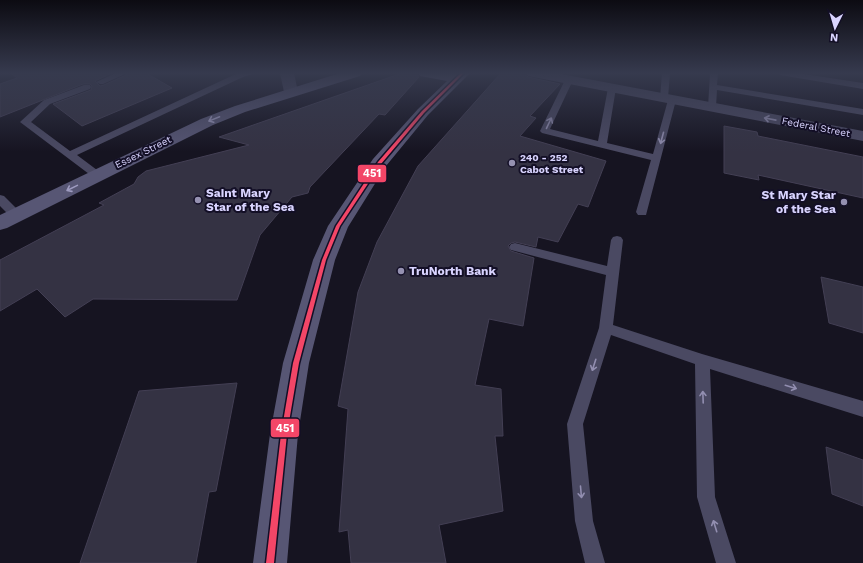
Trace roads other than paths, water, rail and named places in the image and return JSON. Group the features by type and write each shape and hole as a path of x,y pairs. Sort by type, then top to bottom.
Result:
{"main road":[{"name":"Essex Street","path":"0,223 207,122 269,99"},
{"path":"270,563 284,434 296,363 324,260 338,226 379,163 423,112 436,99"}],"street":[{"name":"Federal Street","path":"670,99 863,136"}],"lane":[{"path":"54,99 47,102 25,122 97,175"},
{"path":"69,155 189,99"},
{"path":"560,99 545,131 657,158"},
{"path":"602,144 610,99"},
{"path":"642,212 657,158 668,99"},
{"path":"712,99 712,107"},
{"path":"787,99 863,112"},
{"path":"0,199 16,215"},
{"path":"595,563 584,521 576,424 606,328 616,240"},
{"path":"515,247 613,272"},
{"path":"606,328 702,360 863,409"},
{"path":"702,360 706,497 726,563"}],"place":[{"name":"240 - 252 Cabot Street","path":"512,163"},
{"name":"Saint Mary Star of the Sea","path":"198,200"},
{"name":"St Mary Star of the Sea","path":"844,202"},
{"name":"TruNorth Bank","path":"401,271"}]}
